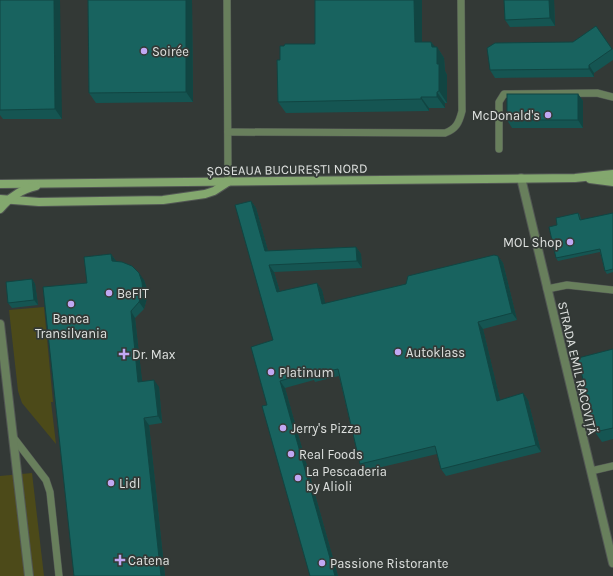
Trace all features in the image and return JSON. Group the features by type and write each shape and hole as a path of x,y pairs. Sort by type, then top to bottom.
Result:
{"main road":[{"name":"ȘOSEAUA BUCUREȘTI NORD","path":"0,184 575,178 613,174"},
{"name":"ȘOSEAUA BUCUREȘTI NORD","path":"575,178 613,182"},
{"path":"4,200 39,202 174,199 205,194 214,191 228,182"},
{"path":"0,209 4,200 31,187 47,184"}],"street":[{"name":"STRADA EMIL RACOVIȚĂ","path":"521,178 613,563"},
{"path":"0,324 2,359 13,437 29,576"}],"lane":[{"path":"227,0 228,182"},
{"path":"228,132 445,133 453,130 459,122 462,111 461,0"},
{"path":"499,149 499,102 504,94 597,93 613,97"},
{"path":"547,289 566,285 613,290"},
{"path":"13,437 46,480 50,492 59,576"},
{"path":"591,471 613,466"}],"shaded area":[{"path":"44,307 53,402 51,402 56,444 22,403 18,391 9,310"},
{"path":"32,473 44,576 0,576 0,476"}],"building":[{"path":"0,0 54,0 55,109 0,110"},
{"name":"Soirée","path":"88,0 186,0 186,92 89,93"},
{"path":"315,0 414,0 415,42 431,42 432,47 437,47 437,64 439,64 439,91 437,92 437,97 421,97 421,99 278,102 277,60 280,60 280,46 284,46 285,44 315,44"},
{"path":"504,0 549,0 550,18 505,20"},
{"path":"596,26 612,49 589,65 589,69 490,70 487,48 495,43 573,42"},
{"name":"McDonald's","path":"507,94 578,94 578,120 507,120"},
{"name":"Autoklass","path":"251,201 265,251 356,247 357,261 269,265 277,292 317,283 322,304 406,284 408,276 494,255 498,256 512,313 478,322 497,401 523,393 536,445 441,469 435,446 360,464 338,369 310,375 310,372 280,381 335,576 310,576 262,406 267,405 251,347 273,340 235,205"},
{"path":"578,213 580,220 613,213 613,269 605,271 600,249 556,258 549,227 557,225 556,218"},
{"path":"111,254 112,261 122,262 132,266 139,273 142,282 143,292 139,302 131,311 138,382 154,380 158,416 144,418 161,576 74,576 43,287 87,283 84,257"},
{"path":"32,279 34,300 8,303 6,282"},
{"path":"613,349 613,428 595,432 578,358"}],"place":[{"name":"Soirée","path":"144,51"},
{"name":"McDonald's","path":"548,115"},
{"name":"MOL Shop","path":"570,242"},
{"name":"BeFIT","path":"109,293"},
{"name":"Banca Transilvania","path":"71,304"},
{"name":"Autoklass","path":"398,352"},
{"name":"Dr. Max","path":"124,354"},
{"name":"Platinum","path":"271,372"},
{"name":"Jerry's Pizza","path":"283,428"},
{"name":"Real Foods","path":"291,454"},
{"name":"La Pescaderia by Alioli","path":"298,478"},
{"name":"Lidl","path":"111,483"},
{"name":"Catena","path":"120,560"},
{"name":"Passione Ristorante","path":"322,563"}]}
